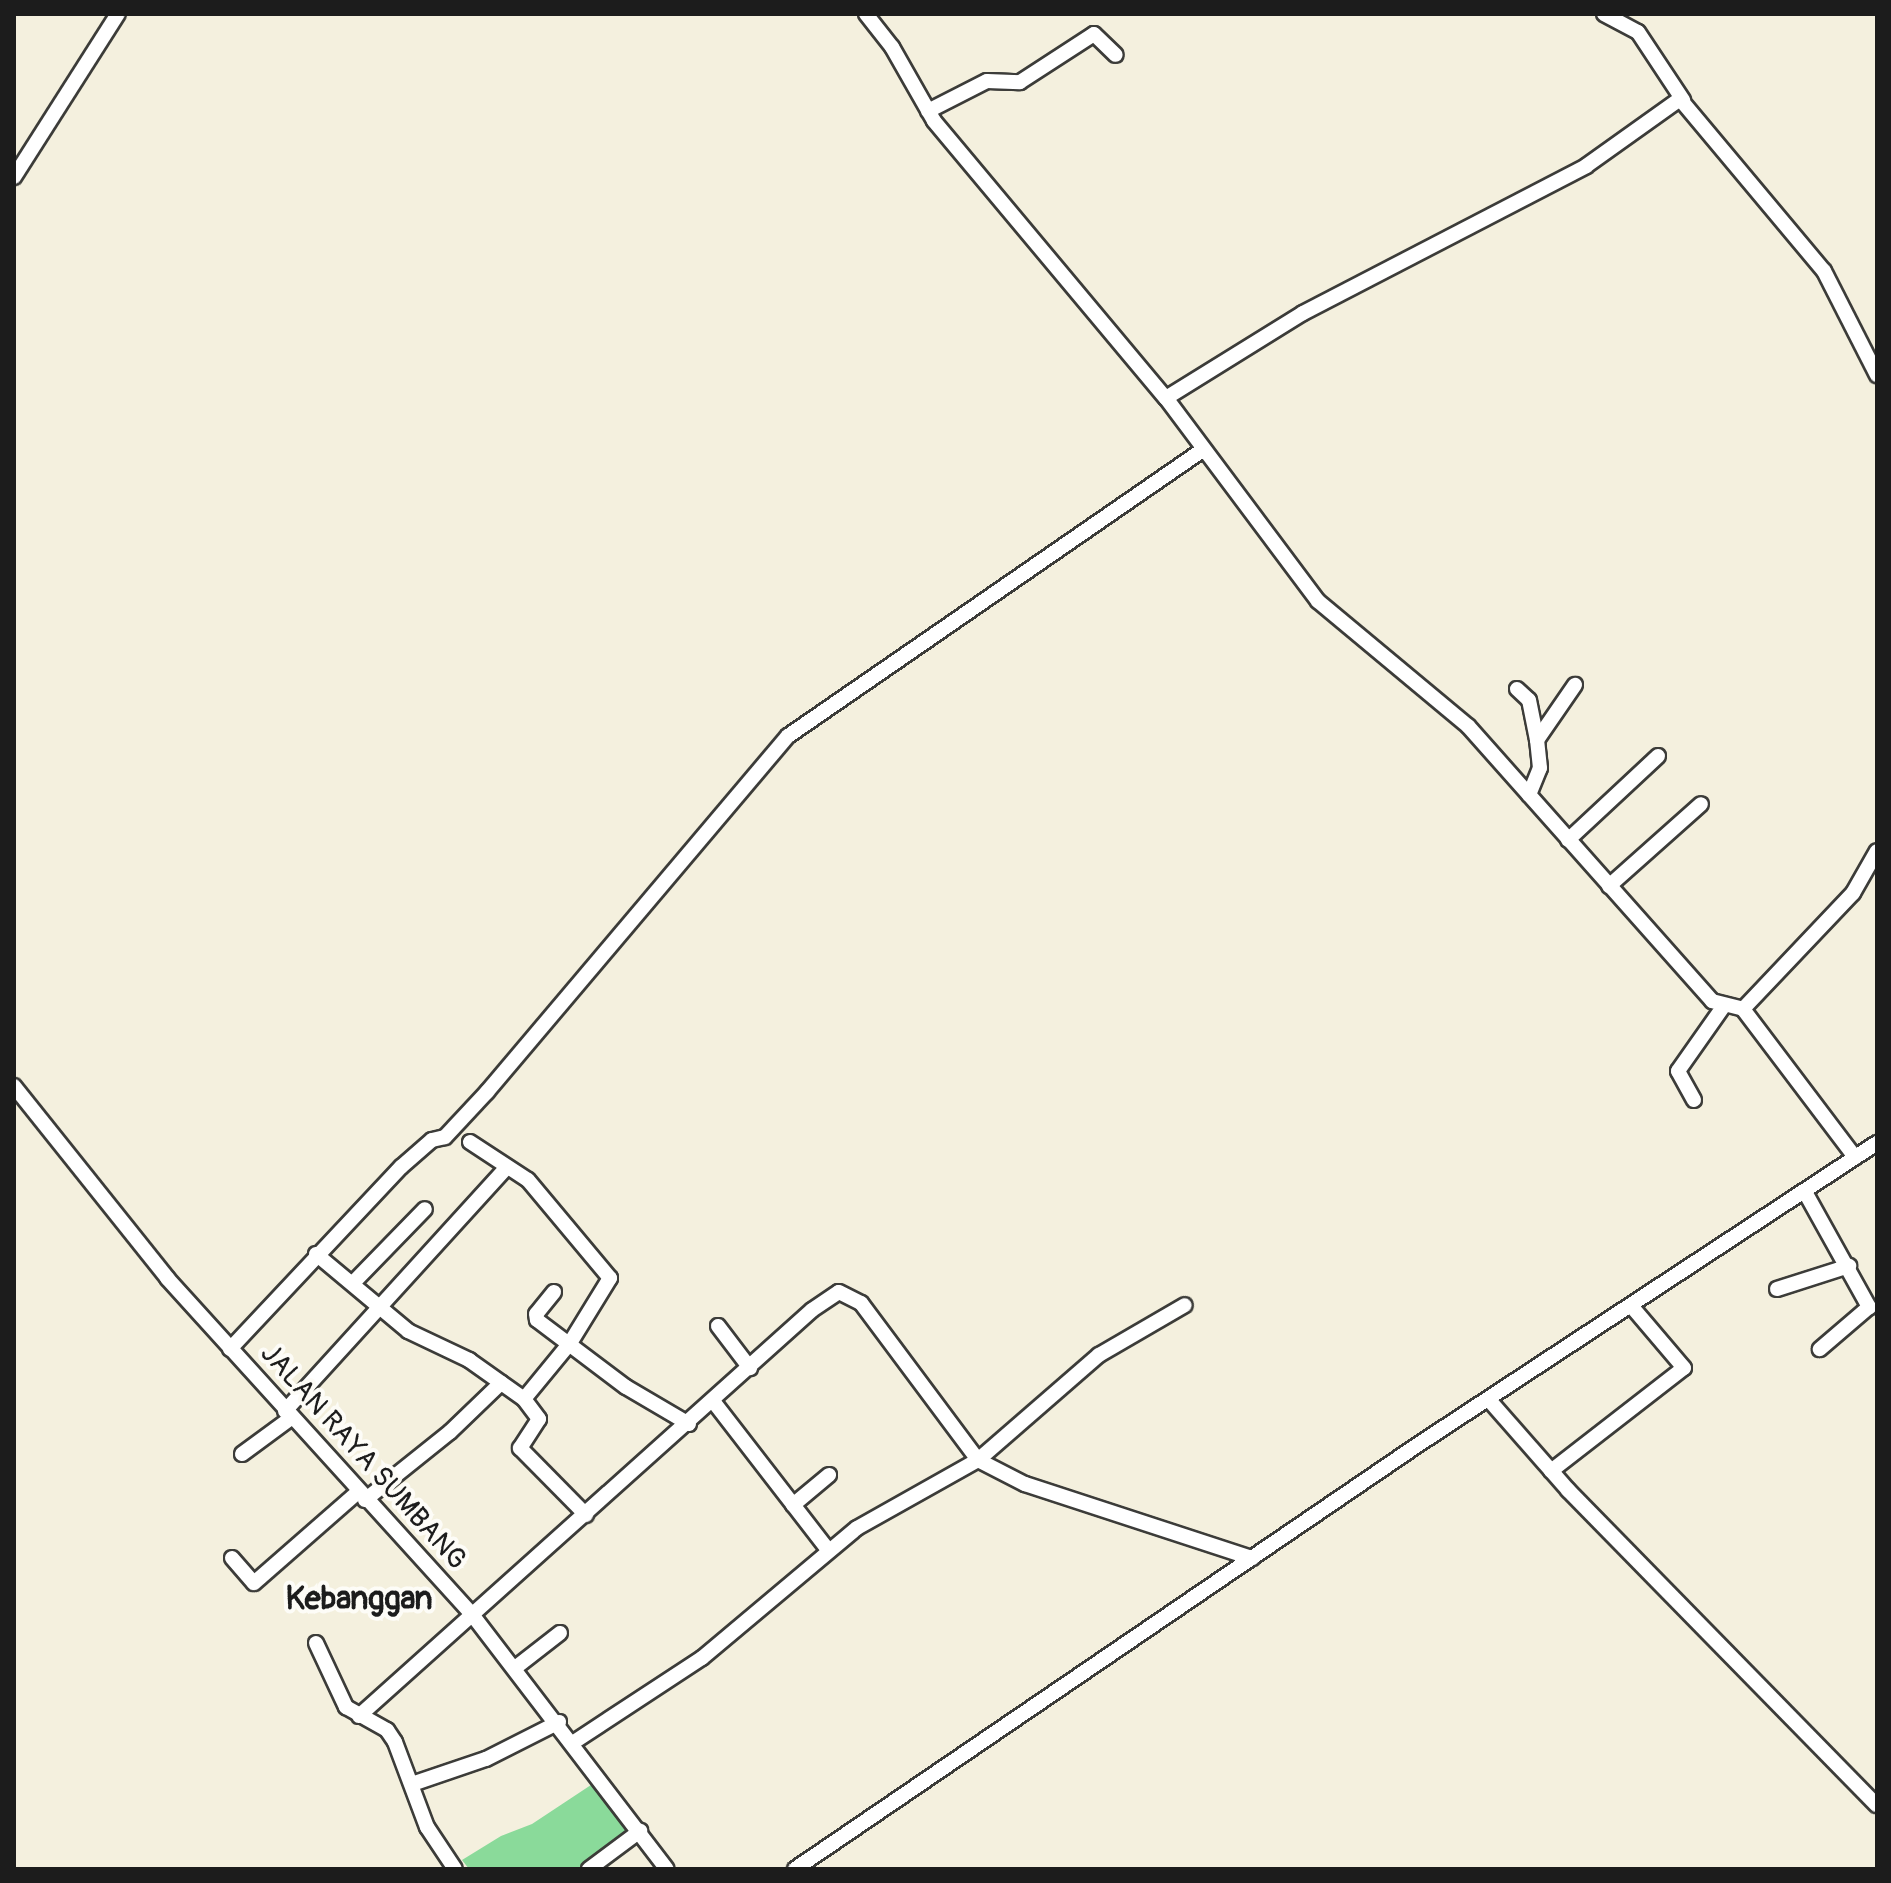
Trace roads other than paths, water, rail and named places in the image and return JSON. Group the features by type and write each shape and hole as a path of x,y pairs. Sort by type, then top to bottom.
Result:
{"street":[{"path":"14,177 118,14"},
{"path":"866,14 892,47 928,111 1166,398 1318,601 1468,726 1703,991 1723,1007 1743,1009 1855,1157"},
{"path":"1604,14 1638,32 1683,100 1824,271 1877,375"},
{"path":"928,111 987,81 1020,82 1094,34 1116,55"},
{"path":"1166,398 1303,313 1586,166 1677,100 1683,100"},
{"path":"230,1349 316,1254 414,1157 432,1140 445,1137 557,1012 796,729 1039,567 1204,449"},
{"path":"1537,740 1575,685"},
{"path":"1517,689 1529,700 1537,740 1540,768 1529,795"},
{"path":"1568,840 1658,756"},
{"path":"1609,886 1701,804"},
{"path":"1743,1009 1853,893 1877,851"},
{"path":"1694,1100 1678,1071 1723,1007"},
{"name":"JALAN RAYA SUMBANG","path":"14,1086 167,1278 361,1496 474,1617 559,1722 667,1869"},
{"path":"470,1142 555,1206 608,1274 609,1282 570,1343 524,1399"},
{"path":"795,1869 1416,1446 1632,1307 1877,1143"},
{"path":"242,1454 288,1415 377,1305 507,1167"},
{"path":"1805,1192 1849,1266 1871,1289 1867,1312 1820,1349"},
{"path":"353,1283 425,1209"},
{"path":"316,1254 408,1331 524,1399 539,1419 520,1448 586,1515"},
{"path":"1777,1289 1849,1266"},
{"path":"554,1292 536,1317 626,1387 689,1424"},
{"path":"359,1716 474,1617 830,1296 847,1292 861,1303 978,1460 1025,1484 1252,1558"},
{"path":"574,1742 702,1658 828,1550 978,1460 1099,1355 1185,1305"},
{"path":"1551,1471 1684,1368 1632,1307"},
{"path":"718,1326 750,1368"},
{"path":"232,1558 254,1583 361,1496 450,1432 501,1383"},
{"path":"1489,1400 1551,1471 1877,1805"},
{"path":"713,1401 828,1550"},
{"path":"793,1505 829,1475"},
{"path":"515,1668 560,1633"},
{"path":"316,1643 346,1707 387,1730 412,1784 427,1827 455,1869"},
{"path":"412,1784 486,1759 559,1722"},
{"path":"589,1869 640,1831"}],"district":[{"name":"Kebanggan","path":"359,1599"}]}
